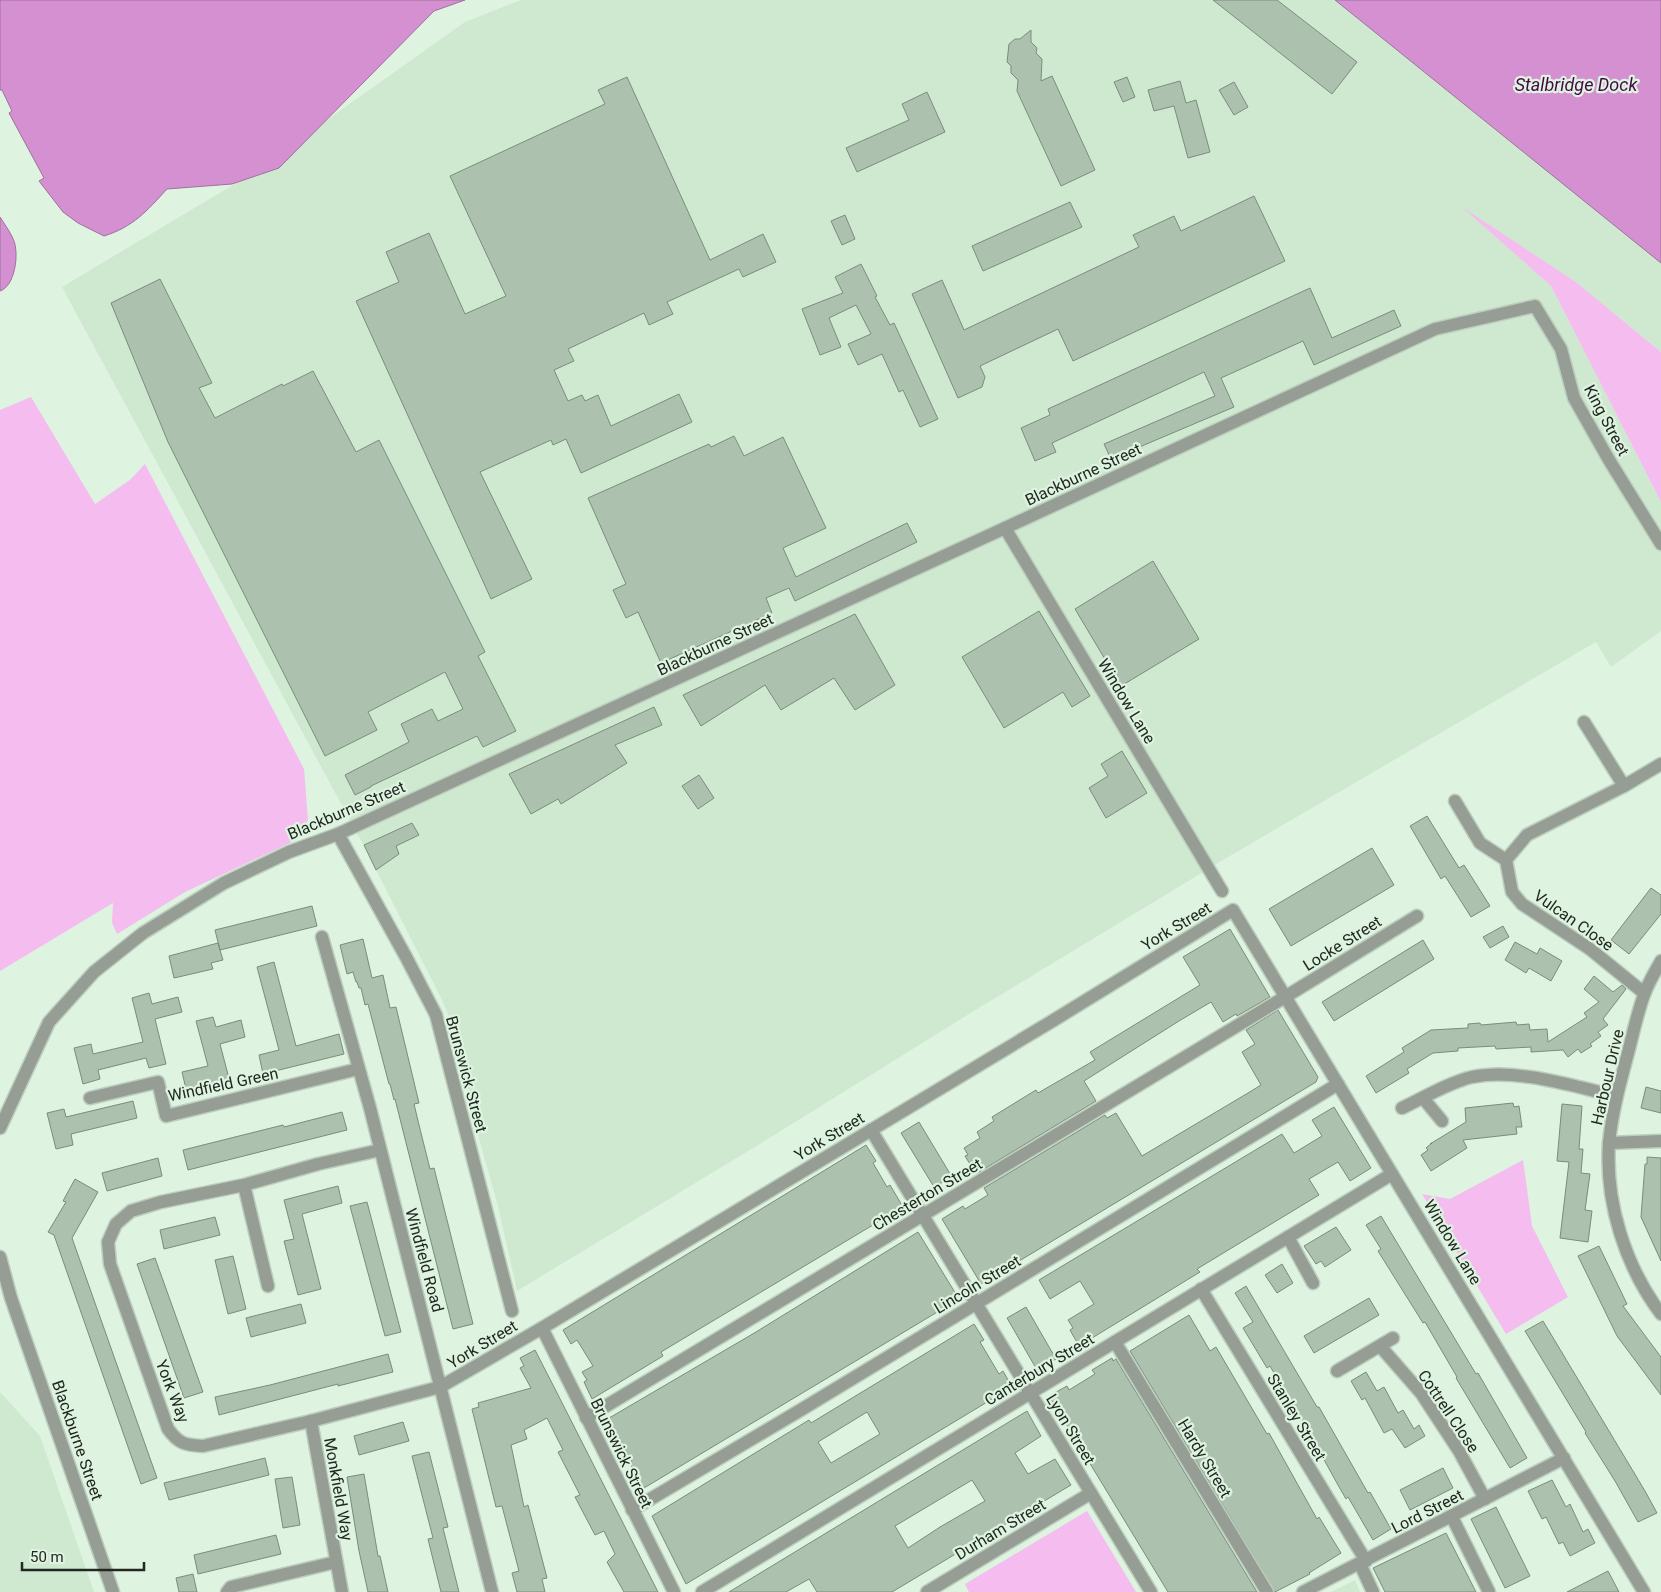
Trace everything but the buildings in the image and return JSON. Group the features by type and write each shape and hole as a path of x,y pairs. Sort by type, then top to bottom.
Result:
{"street":[{"name":"Blackburne Street","path":"0,1128 49,1022 94,972 143,933 224,883 288,852 338,834 1435,329 1535,306"},
{"name":"King Street","path":"1535,306 1561,349 1574,398 1609,460 1661,544"},
{"name":"Window Lane","path":"1005,528 1222,891"},
{"path":"1584,722 1624,786"},
{"path":"1455,801 1480,843 1506,860 1527,835 1624,786 1661,764"},
{"name":"Brunswick Street","path":"338,834 406,957 436,1016 512,1311"},
{"name":"Vulcan Close","path":"1506,860 1512,892 1522,904 1590,949 1644,993"},
{"name":"Window Lane","path":"1233,910 1644,1592"},
{"name":"York Street","path":"440,1387 542,1328 1233,910"},
{"name":"Locke Street","path":"1285,998 1417,916"},
{"name":"Windfield Road","path":"322,937 380,1150 492,1592"},
{"name":"Harbour Drive","path":"1661,961 1644,993 1616,1096 1610,1143 1610,1178 1614,1212 1626,1251 1639,1278 1661,1314"},
{"name":"Chesterton Street","path":"586,1418 1285,998"},
{"name":"Windfield Green","path":"90,1098 158,1082 166,1116 358,1070"},
{"path":"1402,1108 1471,1077 1494,1074 1538,1079 1616,1096"},
{"name":"Lincoln Street","path":"632,1510 1338,1084"},
{"path":"1423,1098 1442,1121"},
{"name":"Lyon Street","path":"871,1130 1151,1592"},
{"path":"1610,1143 1661,1141"},
{"name":"York Way","path":"380,1150 318,1164 244,1185 161,1202 131,1211 116,1224 108,1242 110,1264 168,1429 176,1440 192,1446 203,1446 311,1421 440,1387"},
{"name":"Canterbury Street","path":"702,1592 1392,1174"},
{"path":"244,1185 268,1286"},
{"path":"1288,1237 1313,1283"},
{"name":"Blackburne Street","path":"0,1257 11,1298 113,1592"},
{"name":"Stanley Street","path":"1201,1289 1363,1562 1374,1592"},
{"path":"0,1291 11,1298"},
{"name":"Brunswick Street","path":"542,1328 674,1592"},
{"path":"1336,1370 1393,1338"},
{"name":"Hardy Street","path":"1115,1342 1267,1592"},
{"name":"Cottrell Close","path":"1380,1346 1421,1393 1459,1451 1485,1499"},
{"name":"Monkfield Way","path":"311,1421 342,1592"},
{"name":"Lord Street","path":"1303,1592 1564,1458"},
{"name":"Durham Street","path":"926,1592 1091,1493"},
{"path":"1452,1517 1489,1592"},
{"name":"Monkfield Way","path":"227,1592 231,1587 336,1562"}],"shaded area":[{"path":"521,0 1661,0 1661,352 1576,282 1466,210 1551,286 1661,502 1661,631 1611,667 1596,642 1223,860 517,1291 498,1206 481,1146 455,1030 441,998 365,848 62,287 248,176 465,22"},
{"path":"1462,207 1576,282 1661,352 1661,502 1551,286"},
{"path":"31,397 95,504 130,480 145,464 304,769 308,820 296,840 185,892 117,934 112,923 113,903 0,971 0,410"},
{"path":"1523,1160 1532,1226 1568,1297 1506,1334 1422,1194 1450,1199"},
{"path":"0,1392 40,1436 94,1592 0,1592"},
{"path":"1087,1511 1136,1592 969,1592 965,1584"},
{"path":"1355,1580 1360,1592 1331,1592"}],"water":[{"path":"0,0 465,0 434,11 279,168 232,184 167,189 146,211 131,223 104,236 78,223 63,212 39,181 44,178 9,113 12,111 2,90 0,90"},
{"name":"Stalbridge Dock","path":"1335,0 1661,0 1661,263"},
{"path":"0,217 13,238 16,262 9,283 0,291"}]}
